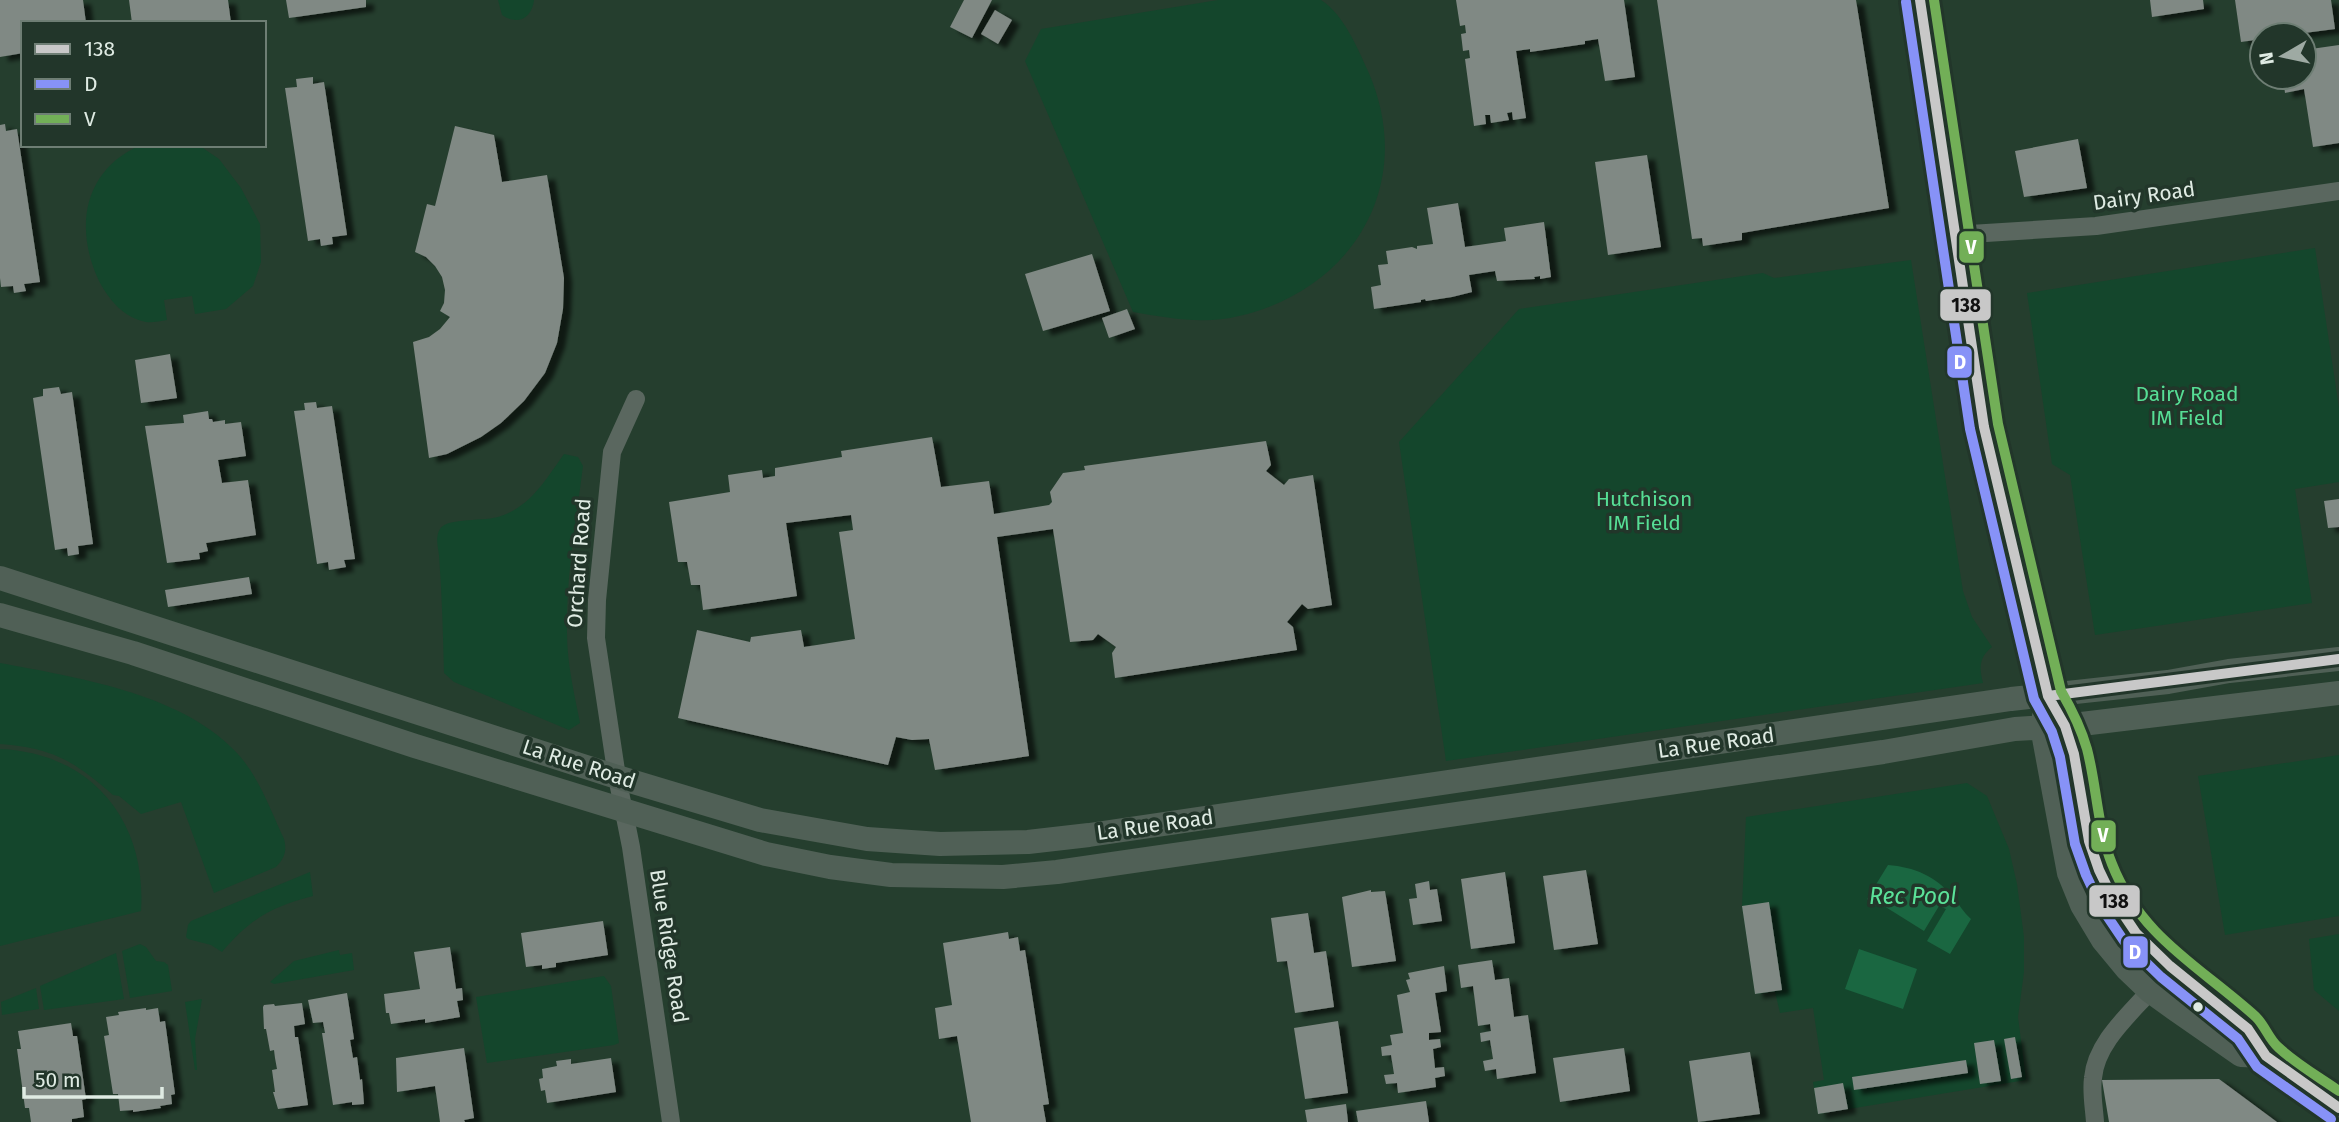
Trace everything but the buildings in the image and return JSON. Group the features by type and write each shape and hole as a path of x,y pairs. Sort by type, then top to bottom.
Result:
{"main road":[{"path":"0,561 38,573 56,596"},
{"name":"La Rue Road","path":"0,578 617,777 760,820 867,839 940,844 1028,842 2011,699 2339,659"},
{"name":"La Rue Road","path":"2,616 133,653 415,746 766,854 830,867 891,874 1003,877 1057,872 1869,754 2015,729 2053,727 2339,693"},
{"path":"2048,696 2069,873 2082,905 2103,940 2127,969 2150,990 2241,1055 2266,1056"},
{"path":"2053,727 2074,754 2089,841 2113,899 2136,933 2169,966 2248,1030 2266,1056 2339,1108"}],"street":[{"path":"1920,0 1986,439 2048,696"},
{"name":"Dairy Road","path":"1954,235 2096,226 2339,191"},
{"name":"Orchard Road","path":"617,777 598,654 596,621 612,452 636,399"},
{"name":"Blue Ridge Road","path":"617,777 631,847 671,1122"},
{"path":"2095,1122 2092,1092 2096,1063 2106,1043 2150,990"}],"shaded area":[{"path":"0,0 2339,0 2339,1122 0,1122"}],"green space":[{"path":"498,0 534,0 527,16 513,20 502,15"},
{"path":"1218,0 1321,0 1336,14 1349,32 1364,62 1381,112 1385,152 1379,190 1365,225 1344,256 1315,282 1280,302 1239,316 1213,320 1186,320 1133,312 1025,61 1041,29"},
{"path":"138,147 201,147 219,159 241,188 260,224 261,262 253,286 226,309 195,314 192,296 164,300 167,320 146,322 131,317 107,295 91,261 86,221 89,202 96,185 106,169"},
{"name":"Dairy Road IM Field","path":"2315,248 2339,408 2339,482 2295,489 2312,603 2095,635 2070,475 2052,464 2027,293"},
{"name":"Hutchison IM Field","path":"1911,260 1963,591 1972,617 1992,647 1981,663 1983,683 1446,761 1399,442 1519,309 1763,273 1774,278"},
{"path":"564,454 578,457 583,466 567,612 568,656 580,723 569,730 454,682 444,673 437,542 438,532 444,525 494,518 521,506 537,491"},
{"path":"0,663 124,690 185,714 211,730 242,759 268,804 284,839 283,857 276,867 214,893 181,802 141,814 62,758 35,749 0,744"},
{"path":"0,749 33,753 62,763 87,778 107,798 123,821 134,848 140,878 141,911 0,946"},
{"path":"2339,755 2339,916 2225,935 2198,776"},
{"path":"1967,783 1987,796 2009,849 2017,884 2024,937 2024,972 2018,1017 2026,1080 1818,1114 1813,1082 1824,1080 1813,1008 1780,1013 1775,992 1755,994 1742,906 1746,817"},
{"path":"310,872 313,896 262,916 242,931 222,952 211,945 186,937 191,921"},
{"path":"2339,934 2339,1011 2314,990 2309,939"},
{"path":"140,944 146,947 156,961 168,965 172,991 130,998 122,951"},
{"path":"339,950 340,955 352,953 354,970 274,984 270,982 294,961"},
{"path":"116,953 124,999 44,1010 40,986"},
{"path":"604,976 611,986 619,1043 487,1063 476,997"},
{"path":"36,988 39,1009 2,1015 1,1002"},
{"path":"202,999 195,1039 195,1070 185,1002"}],"water":[{"name":"Rec Pool","path":"1888,865 1916,870 1932,878 1971,919 1950,954 1927,941 1946,909 1939,906 1924,931 1884,906 1875,906 1867,899"},
{"path":"1859,949 1917,969 1903,1009 1845,989"}],"transit line":[{"name":"138","path":"1920,0 1984,427 2048,696 2065,726 2074,754 2089,841 2099,870 2113,899 2136,933 2170,966 2248,1029 2266,1056 2339,1108"},
{"name":"V","path":"1934,0 1998,424 2061,691 2076,719 2087,749 2103,836 2112,864 2124,890 2156,932 2256,1017 2275,1044 2285,1053 2339,1091"},
{"name":"D","path":"1906,2 1970,429 2034,699 2052,732 2060,757 2075,844 2086,875 2101,907 2124,941 2161,977 2238,1039 2257,1067 2331,1119"},
{"name":"138","path":"2048,696 2339,659"}]}
